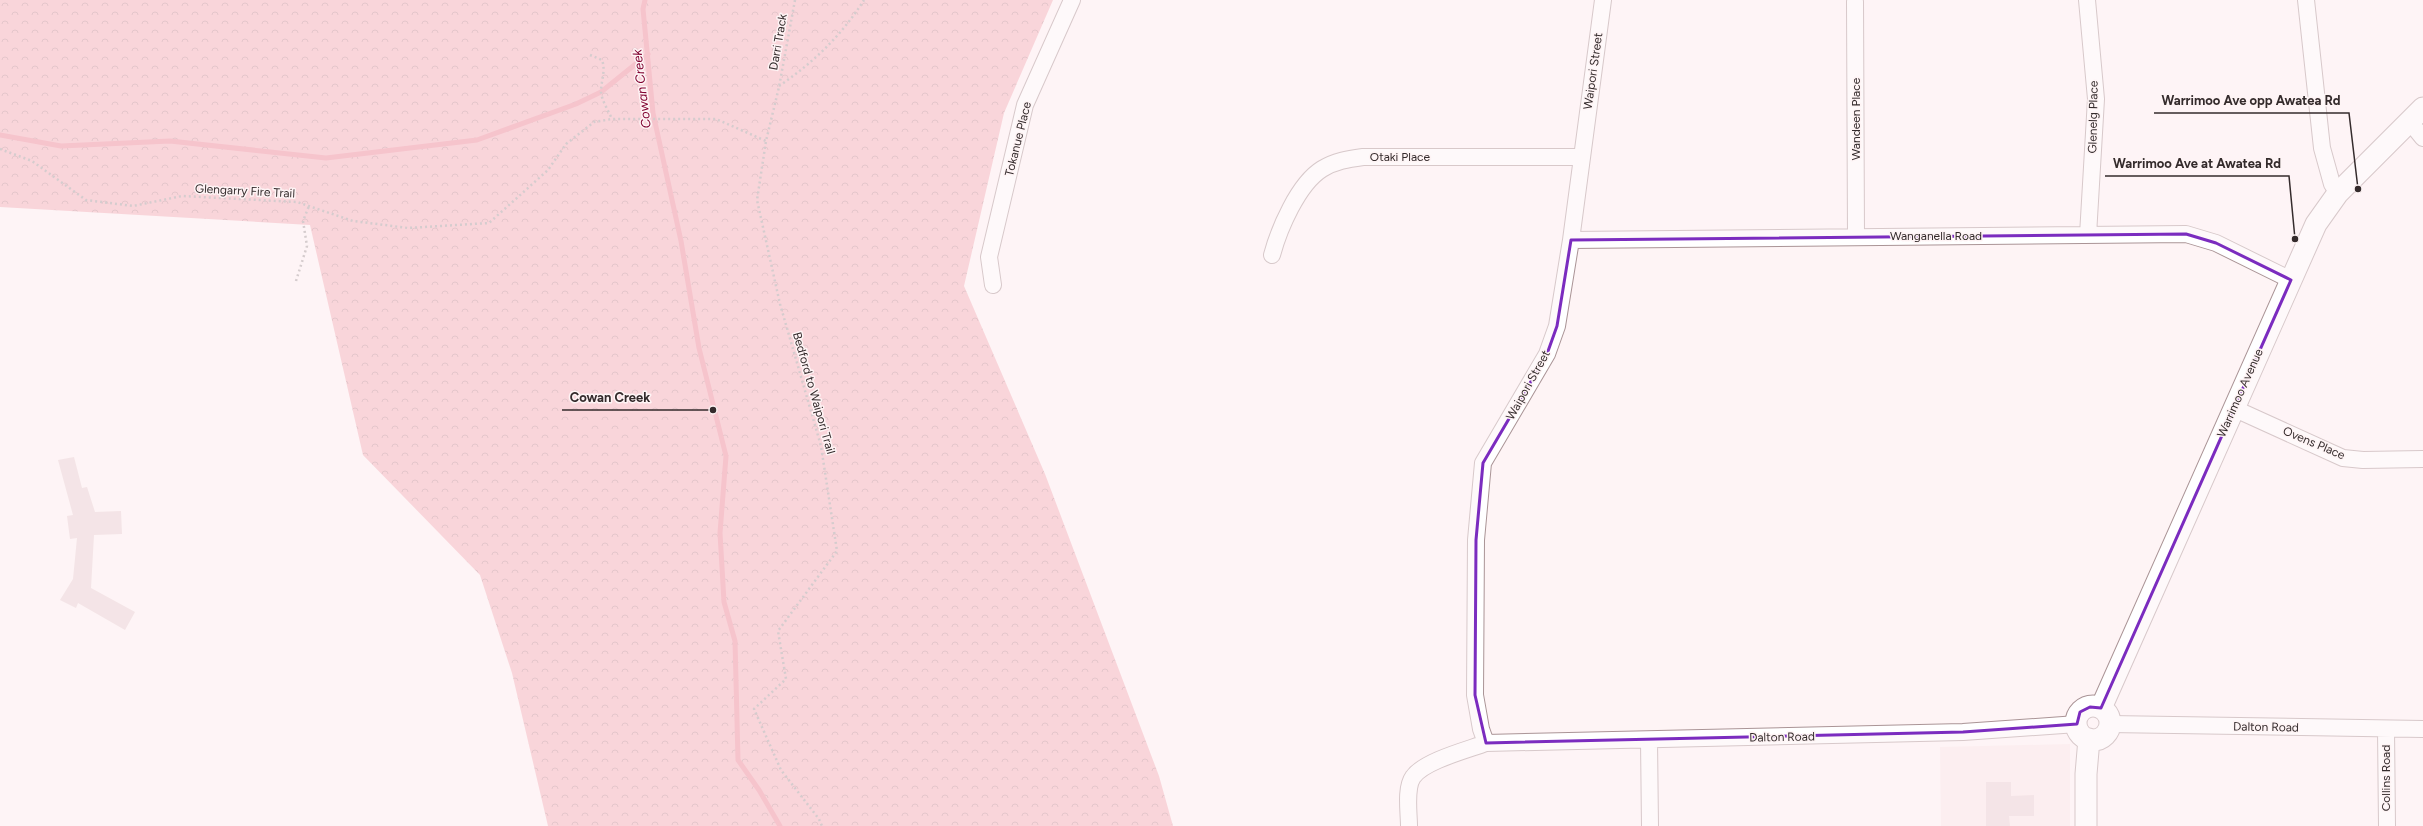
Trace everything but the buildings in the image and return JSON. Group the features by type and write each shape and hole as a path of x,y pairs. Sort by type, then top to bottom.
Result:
{"street":[{"name":"Tokanue Place","path":"993,285 989,257 1025,105 1072,0"},
{"name":"Waipori Street","path":"1486,743 1481,729 1475,696 1476,540 1483,463 1547,354 1557,326 1571,240 1581,157 1604,0"},
{"name":"Glenelg Place","path":"2087,0 2096,99 2088,235"},
{"path":"2306,0 2322,148 2332,184 2338,193"},
{"name":"Wandeen Place","path":"1855,2 1856,237"},
{"path":"2416,115 2423,138"},
{"name":"Warrimoo Avenue","path":"2105,716 2233,408 2316,224 2338,193 2416,115"},
{"name":"Otaki Place","path":"1272,255 1279,229 1308,182 1321,170 1340,160 1363,157 1581,157"},
{"name":"Wanganella Road","path":"1571,240 2186,234 2216,243 2291,280"},
{"name":"Ovens Place","path":"2233,408 2343,458 2363,460 2423,459"},
{"path":"2083,732 2099,738 2104,736 2105,716 2090,707 2085,709 2078,717 2083,732 2086,774 2086,826"},
{"name":"Dalton Road","path":"2105,716 2386,729 2423,729"},
{"name":"Collins Road","path":"2386,729 2386,826"},
{"name":"Dalton Road","path":"1486,743 1963,732 2083,732"},
{"path":"1649,740 1650,826"},
{"path":"1409,826 1409,793 1412,777 1424,767 1486,743"}],"path":[{"name":"Darri Track","path":"779,86 795,0"},
{"path":"779,86 802,71 833,42 864,0"},
{"path":"590,54 602,60 604,67 601,92 604,104 612,119"},
{"name":"Bedford to Waipori Trail","path":"779,86 766,141 758,200 780,304 821,446 837,552 778,631 786,679 754,709 781,770 819,819 822,826"},
{"name":"Glengarry Fire Trail","path":"0,149 32,160 86,200 133,206 182,196 296,202 353,221 408,228 489,223 548,170 566,144 594,122 612,119 645,118 716,119 766,141"},
{"path":"296,281 307,246 303,221 309,206"}],"highlighted area":[{"path":"2186,234 2216,243 2291,280 2101,708 2090,707 2080,712 2077,724 1963,732 1486,743 1475,695 1476,540 1483,463 1547,354 1557,326 1571,240"}],"shaded area":[{"path":"2070,744 2070,826 1941,826 1940,747"}],"green space":[{"path":"0,0 1053,0 1004,113 964,286 1045,474 1159,776 1173,826 548,826 512,673 480,575 363,455 310,225 0,207"}],"waterway":[{"name":"Cowan Creek","path":"645,0 643,9 653,113 681,241 699,348 726,456 720,533 724,602 735,641 738,760 759,790 780,826"},
{"path":"0,135 61,146 170,141 326,158 477,140 576,104 601,92 648,54"}],"place":[{"name":"Warrimoo Ave opp Awatea Rd","path":"2358,189"},
{"name":"Warrimoo Ave at Awatea Rd","path":"2295,239"},
{"name":"Cowan Creek","path":"713,410"}]}
